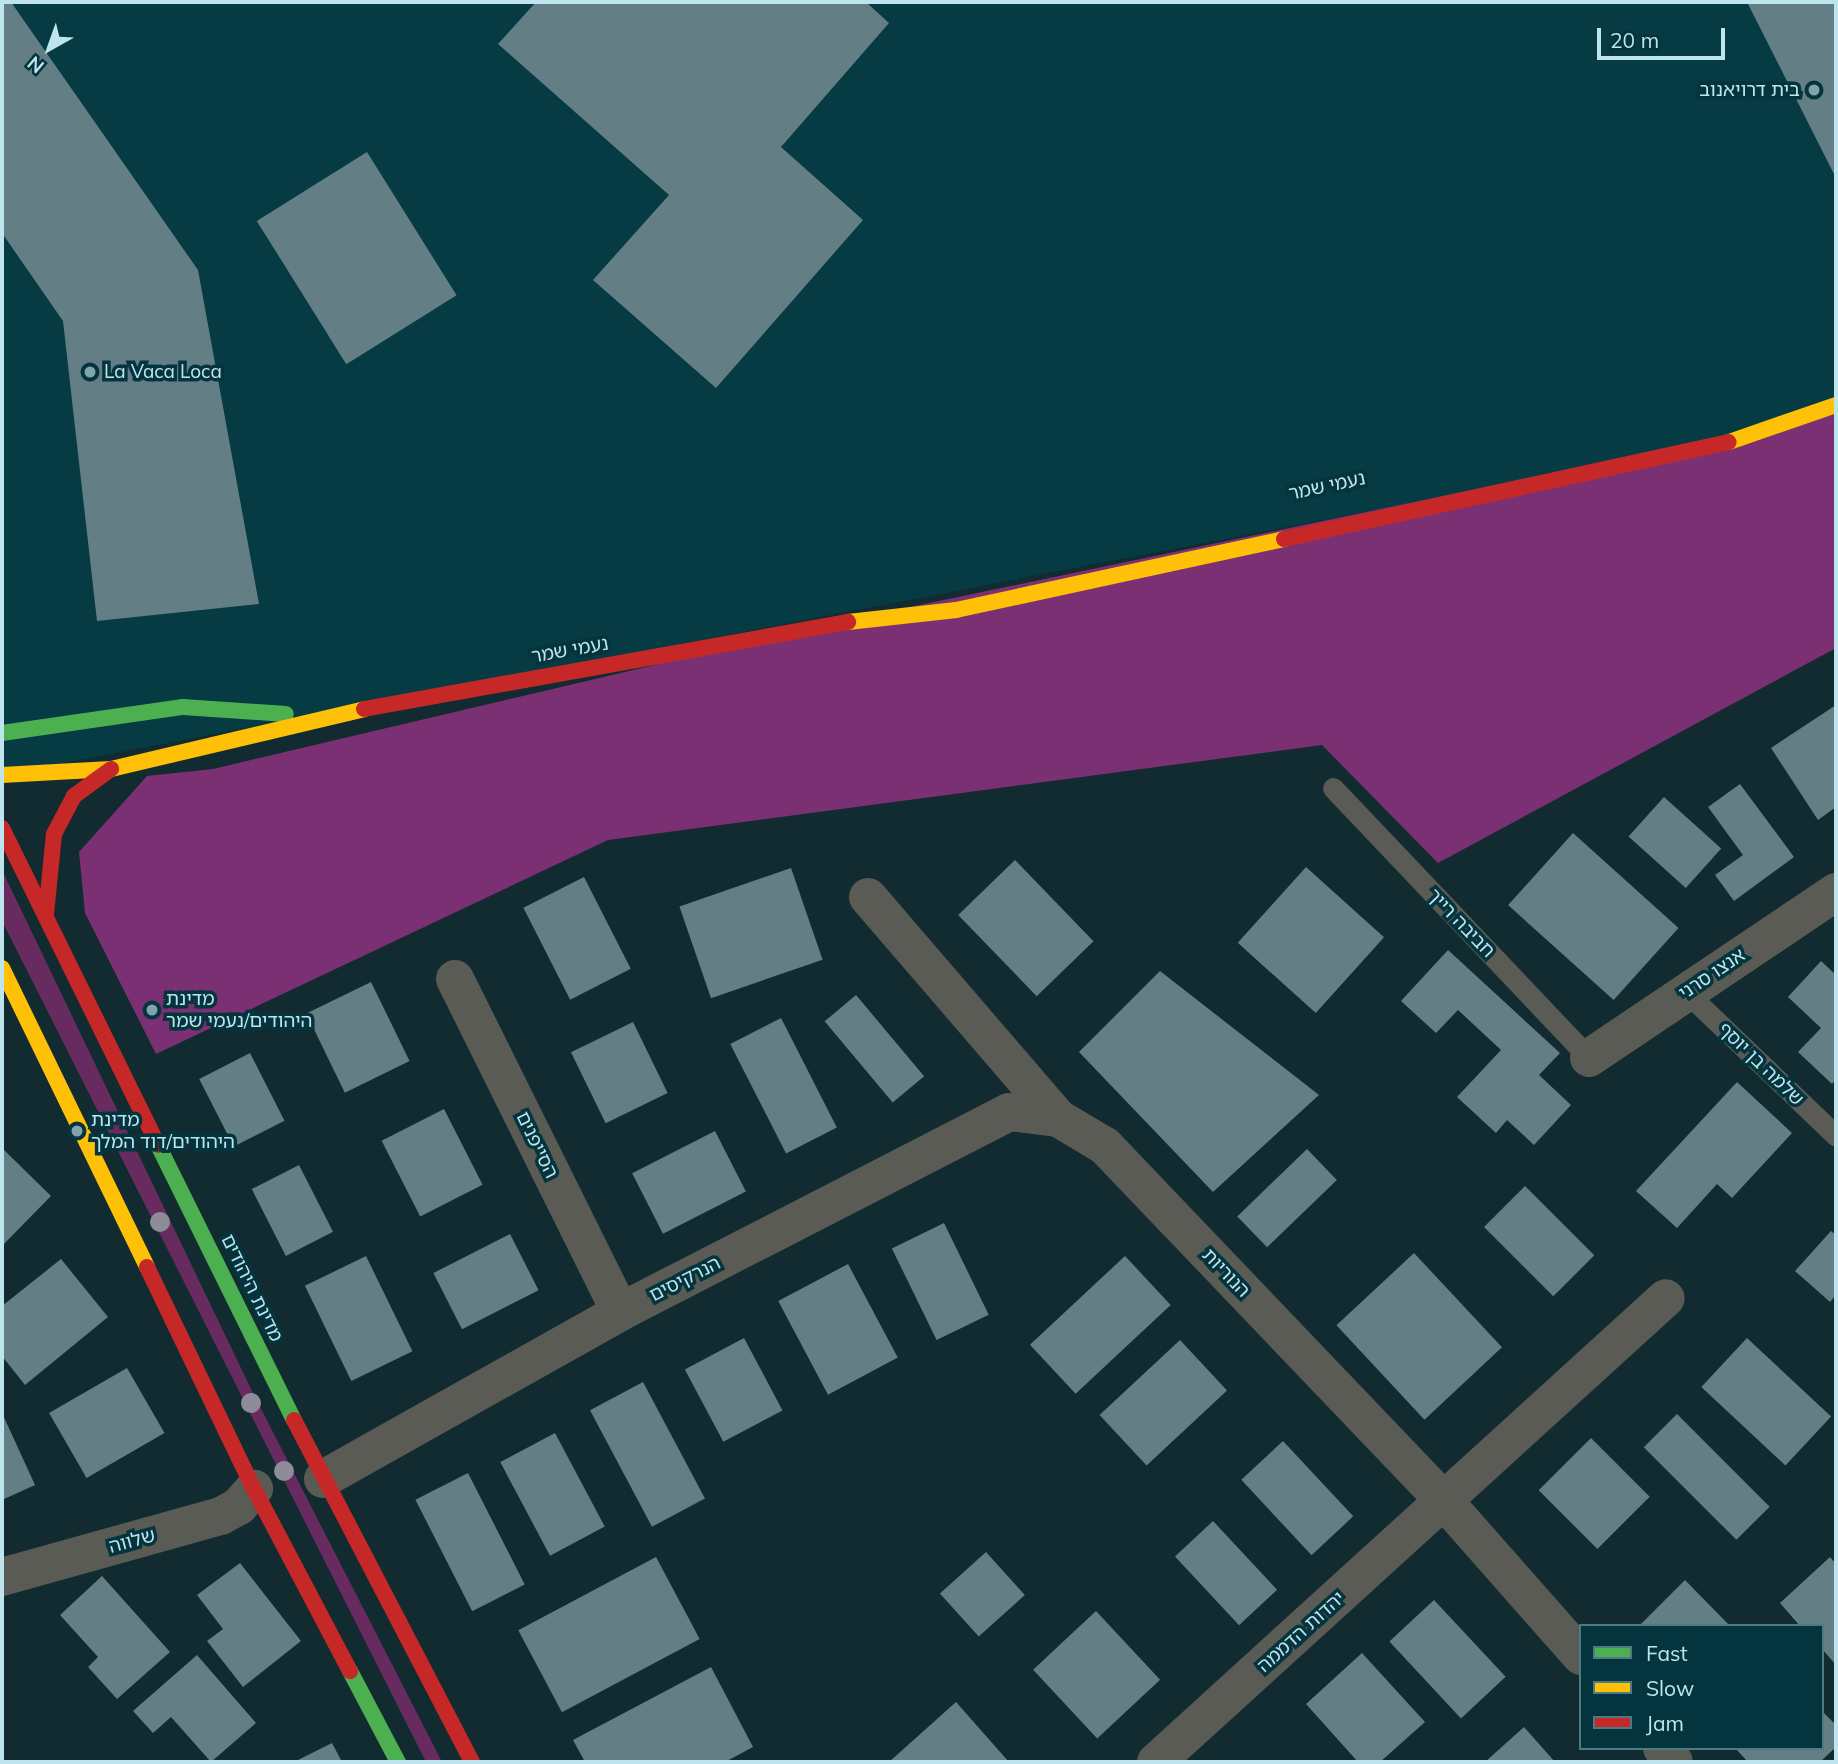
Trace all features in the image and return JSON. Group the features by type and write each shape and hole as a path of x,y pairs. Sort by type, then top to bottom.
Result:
{"street":[{"name":"נעמי שמר","path":"2,775 111,769 323,716 824,625 956,610 1305,537 1738,440 1836,405"},
{"name":"נעמי שמר","path":"824,625 944,594"},
{"name":"נעמי שמר","path":"2,733 183,708 323,716"},
{"path":"2,716 41,726"},
{"path":"46,916 44,896 54,834 74,796 86,783 111,769"},
{"name":"מדינת היהודים","path":"2,828 323,1479 472,1762"},
{"name":"אנצו סרני","path":"1589,1058 1836,891"},
{"name":"הנוריות","path":"868,897 1058,1118 1105,1146 1446,1503 1579,1654"},
{"path":"2,968 254,1489 398,1762"},
{"name":"הסייפנים","path":"455,979 620,1312"},
{"name":"הנרקיסים","path":"323,1479 620,1312 1009,1112 1058,1118"},
{"name":"יהדות הדממה","path":"1156,1762 1446,1503 1666,1298"},
{"name":"שלווה","path":"2,1577 221,1516 239,1507 254,1489"}],"lane":[{"name":"חביבה רייך","path":"1333,788 1589,1058"},
{"name":"שלמה בן יוסף","path":"1686,992 1836,1136"}],"shaded area":[{"path":"2,2 1836,2 1836,405 1738,440 2,775"},
{"path":"1836,414 1836,648 1438,863 1322,745 608,840 156,1054 85,913 79,852 147,776 213,769 824,625"},
{"path":"2,870 252,1391 442,1762 426,1762 2,921"}],"building":[{"path":"2,2 11,2 198,270 259,604 97,621 63,321 2,233"},
{"path":"536,2 866,2 889,23 781,147 863,220 716,388 593,280 669,195 498,44"},
{"name":"בית דרויאנוב","path":"1747,2 1836,2 1836,178"},
{"path":"367,152 457,295 346,364 257,221"},
{"path":"1836,705 1836,807 1818,820 1771,748"},
{"path":"1740,784 1794,857 1734,901 1715,875 1743,855 1708,807"},
{"path":"1664,797 1721,849 1686,888 1629,836"},
{"path":"1573,833 1679,928 1614,1000 1508,905"},
{"path":"1015,860 1093,941 1037,996 958,915"},
{"path":"1306,867 1384,937 1316,1013 1238,943"},
{"path":"791,868 823,960 711,998 679,906"},
{"path":"584,877 631,969 570,1000 523,908"},
{"path":"1448,950 1560,1053 1539,1075 1571,1105 1534,1145 1507,1120 1496,1133 1457,1097 1501,1050 1458,1010 1436,1033 1401,1001"},
{"path":"1821,961 1836,975 1836,1079 1832,1084 1798,1052 1821,1028 1788,997"},
{"path":"1160,971 1319,1095 1213,1192 1079,1052"},
{"path":"371,982 410,1061 345,1093 306,1014"},
{"path":"856,995 924,1076 893,1103 825,1021"},
{"path":"781,1018 837,1128 786,1153 730,1044"},
{"path":"633,1022 668,1093 606,1123 571,1052"},
{"path":"250,1053 285,1121 234,1147 199,1079"},
{"path":"1737,1082 1792,1133 1732,1198 1717,1184 1677,1228 1636,1191"},
{"path":"444,1109 483,1185 420,1217 382,1141"},
{"path":"715,1131 746,1192 663,1234 632,1173"},
{"path":"2,1148 51,1196 2,1246"},
{"path":"1307,1149 1337,1180 1267,1247 1237,1216"},
{"path":"299,1165 333,1232 286,1256 252,1189"},
{"path":"1525,1186 1594,1255 1553,1296 1484,1227"},
{"path":"944,1223 989,1315 937,1340 892,1248"},
{"path":"1831,1231 1836,1235 1836,1295 1830,1302 1795,1271"},
{"path":"510,1234 539,1290 462,1329 433,1273"},
{"path":"1414,1253 1502,1347 1424,1420 1336,1325"},
{"path":"366,1256 412,1351 351,1381 305,1286"},
{"path":"1125,1256 1171,1305 1076,1394 1030,1345"},
{"path":"61,1259 108,1317 25,1385 2,1356 2,1306"},
{"path":"848,1264 898,1358 828,1395 778,1301"},
{"path":"744,1338 782,1410 723,1442 685,1369"},
{"path":"1747,1338 1831,1416 1785,1465 1701,1387"},
{"path":"1180,1340 1227,1390 1147,1465 1100,1415"},
{"path":"127,1368 164,1433 87,1478 49,1413"},
{"path":"643,1382 705,1499 652,1527 590,1410"},
{"path":"2,1413 35,1485 2,1500"},
{"path":"1677,1414 1770,1507 1736,1540 1644,1447"},
{"path":"555,1433 605,1527 550,1556 500,1462"},
{"path":"1591,1438 1650,1497 1597,1549 1539,1490"},
{"path":"1283,1441 1353,1516 1312,1555 1241,1480"},
{"path":"468,1473 525,1584 472,1611 415,1500"},
{"path":"1213,1521 1277,1590 1239,1625 1175,1556"},
{"path":"986,1552 1025,1595 979,1637 940,1593"},
{"path":"656,1557 700,1639 562,1712 518,1630"},
{"path":"1830,1557 1836,1564 1836,1665 1824,1651 1824,1624 1798,1624 1780,1603"},
{"path":"240,1563 301,1641 243,1687 207,1641 223,1629 197,1595"},
{"path":"102,1576 170,1652 117,1699 88,1667 98,1657 60,1615"},
{"path":"1685,1580 1728,1624 1641,1624"},
{"path":"1434,1600 1506,1677 1461,1718 1389,1642"},
{"path":"1096,1611 1160,1680 1097,1738 1033,1670"},
{"path":"1362,1653 1425,1722 1380,1762 1358,1762 1306,1704"},
{"path":"197,1655 256,1723 211,1762 171,1717 153,1733 133,1711"},
{"path":"711,1667 753,1747 725,1762 585,1762 573,1740"},
{"path":"956,1702 1009,1762 889,1762"},
{"path":"1824,1713 1836,1725 1836,1747 1820,1762 1748,1762 1737,1750 1824,1750"},
{"path":"1524,1727 1555,1762 1485,1762"},
{"path":"332,1743 342,1762 294,1762"}],"traffic: fast":[{"path":"2,733 183,707 286,714"},
{"path":"158,1145 294,1420"},
{"path":"350,1671 398,1762"}],"traffic: slow":[{"path":"1729,442 1836,405"},
{"path":"848,622 956,610 1284,539"},
{"path":"2,775 111,769 364,709"},
{"path":"2,968 147,1267"}],"traffic: jam":[{"path":"1284,539 1729,442"},
{"path":"364,709 848,622"},
{"path":"46,914 54,834 74,796 111,769"},
{"path":"2,828 158,1145"},
{"path":"147,1267 254,1489 350,1671"},
{"path":"294,1420 472,1762"}],"place":[{"name":"בית דרויאנוב","path":"1814,90"},
{"name":"La Vaca Loca","path":"90,372"},
{"name":"מדינת היהודים/נעמי שמר","path":"152,1010"},
{"name":"מדינת היהודים/דוד המלך","path":"77,1131"}]}
